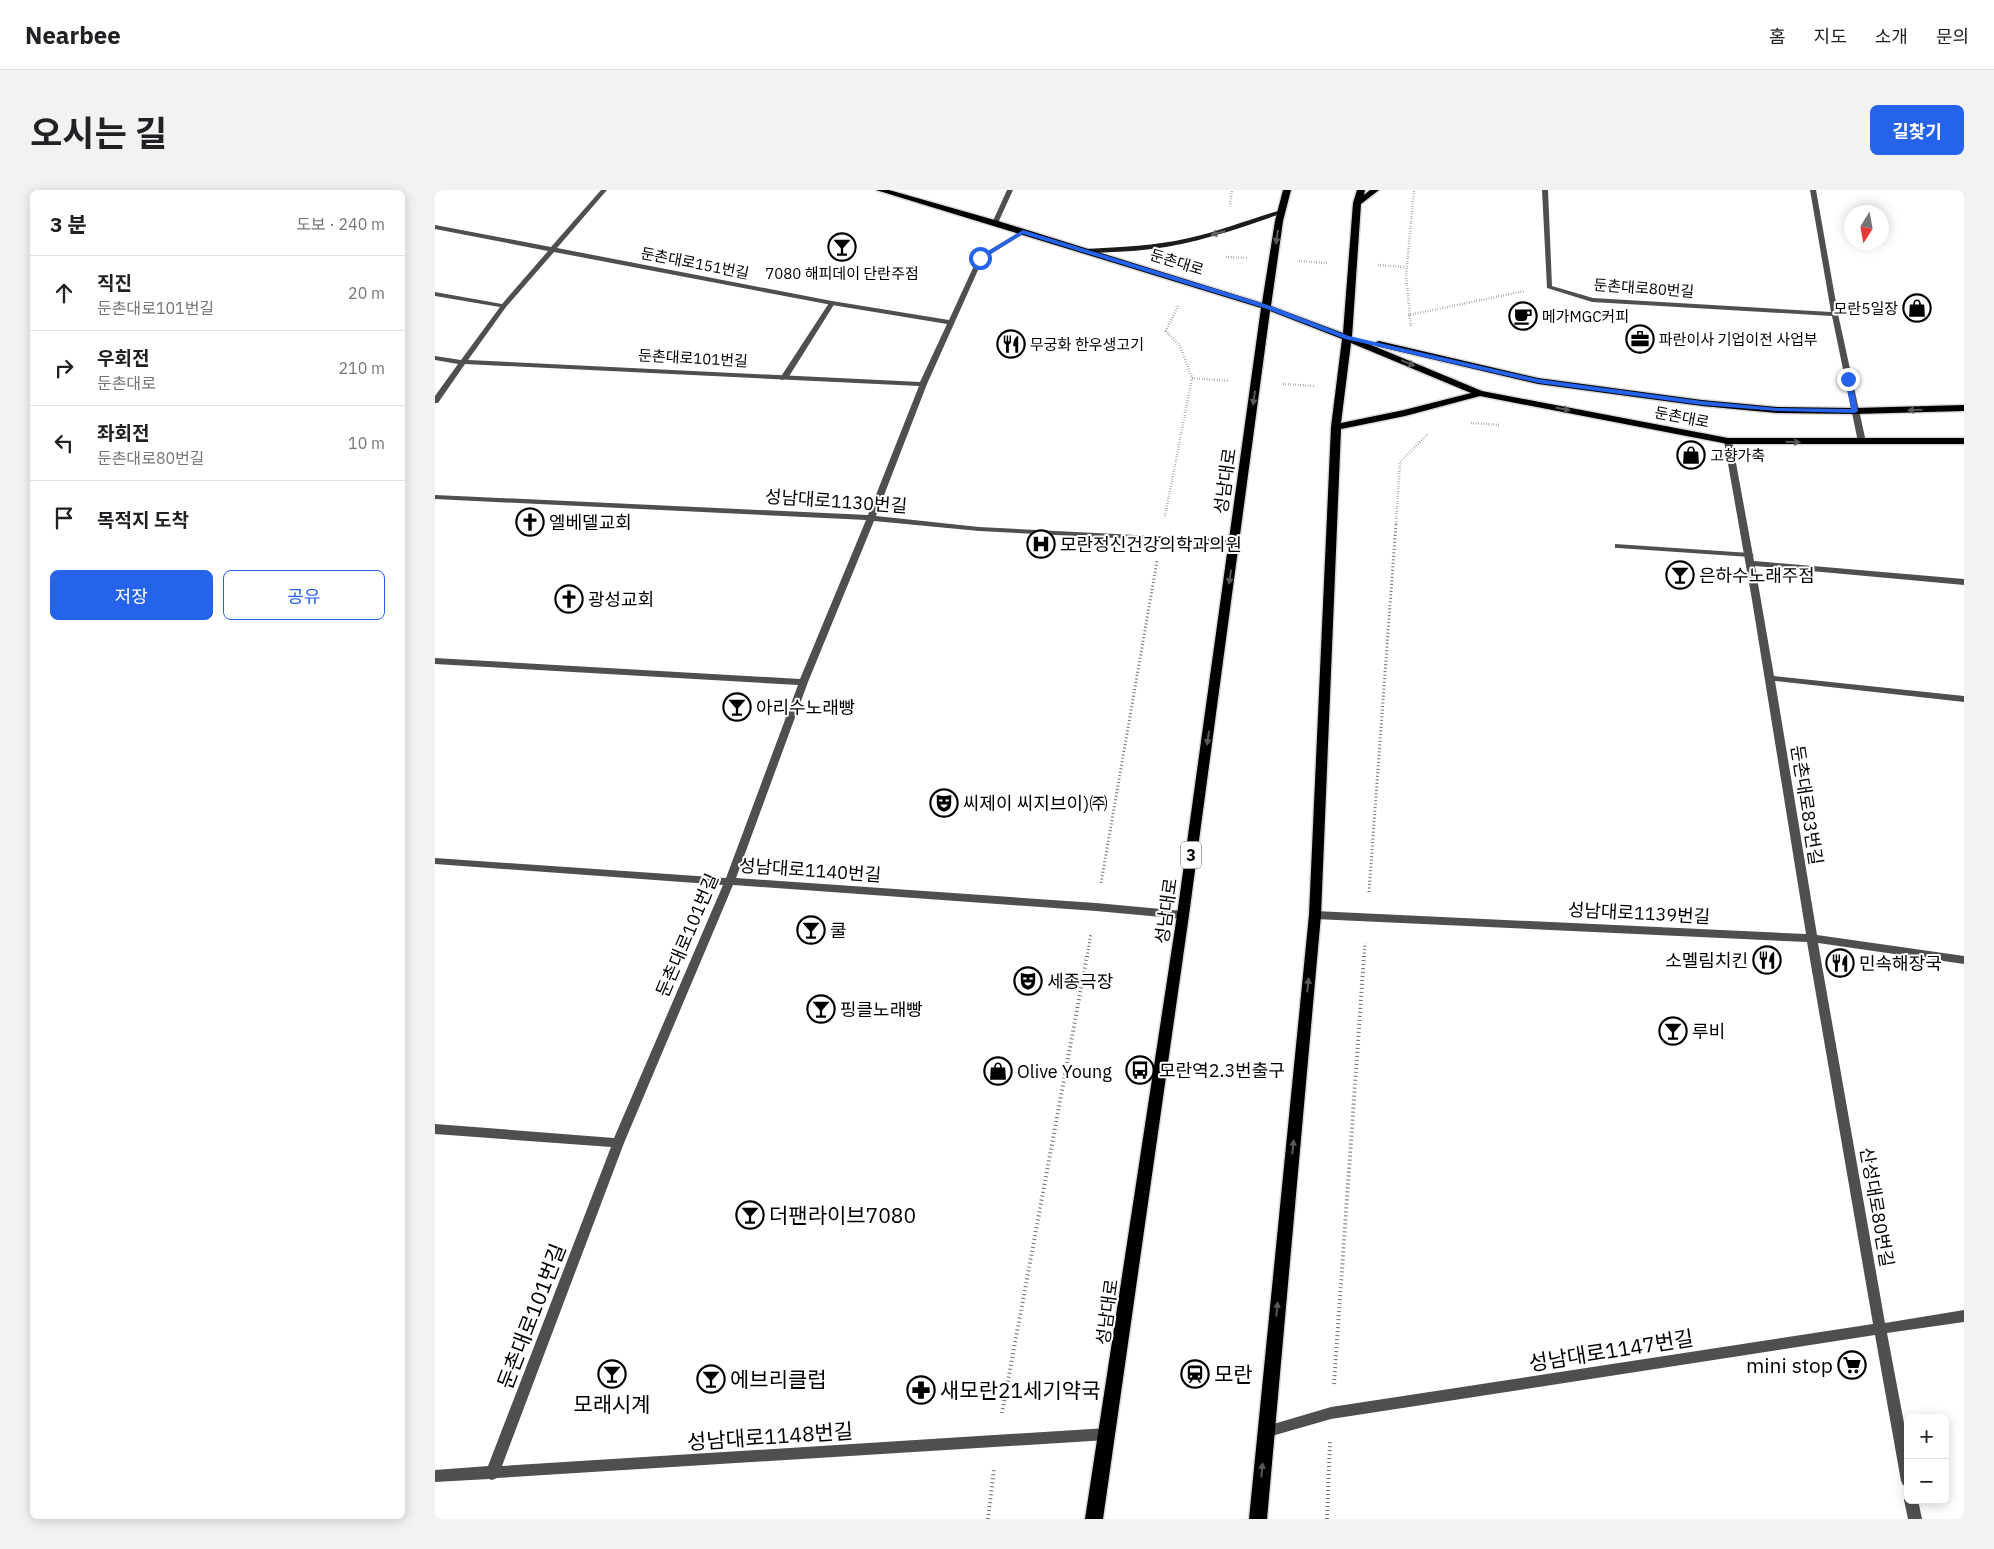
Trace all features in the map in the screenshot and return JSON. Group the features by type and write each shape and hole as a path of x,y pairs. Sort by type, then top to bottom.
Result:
{"main road":[{"name":"둔촌대로","path":"880,190 995,222 1266,307 1480,393 1728,441 1862,442 1964,440"},
{"name":"성남대로","path":"1094,1519 1183,914 1266,307 1281,212 1287,190"},
{"path":"1258,1519 1315,915 1336,427 1347,338 1357,203 1361,190"},
{"path":"1357,203 1375,190"},
{"name":"둔촌대로","path":"1347,338 1538,381 1702,403 1777,410 1855,411 1964,408"},
{"path":"1336,427 1405,413 1480,393"}],"street":[{"path":"435,400 504,306 605,190"},
{"path":"995,222 1010,190"},
{"path":"1545,190 1549,287"},
{"path":"1813,190 1835,314 1862,442"},
{"path":"1087,251 1133,249 1169,244 1227,231 1281,212"},
{"name":"둔촌대로151번길","path":"435,227 831,303 949,322"},
{"name":"둔촌대로101번길","path":"493,1474 618,1143 730,880 803,682 949,322 980,258 1023,232"},
{"name":"둔촌대로80번길","path":"1549,287 1592,300 1835,314"},
{"path":"435,294 504,306"},
{"path":"784,378 831,303"},
{"name":"둔촌대로101번길","path":"435,358 463,362 923,384"},
{"name":"둔촌대로83번길","path":"1728,441 1750,559 1812,938"},
{"name":"성남대로1130번길","path":"435,497 871,518 979,529 1235,542"},
{"path":"1618,546 1964,582"},
{"path":"435,661 803,682"},
{"path":"1769,678 1964,699"},
{"name":"성남대로1140번길","path":"435,861 730,880 1183,914"},
{"name":"성남대로1139번길","path":"1315,915 1812,938 1963,962"},
{"name":"산성대로80번길","path":"1812,938 1879,1330 1904,1460"},
{"path":"435,1129 618,1143"},
{"name":"성남대로1147번길","path":"1265,1432 1331,1413 1964,1316"},
{"name":"성남대로1148번길","path":"435,1476 493,1474 1107,1434"},
{"path":"1912,1504 1915,1519"}],"path":[{"path":"1414,190 1405,267 1408,314 1549,287"},
{"path":"1223,257 1405,267"},
{"path":"1193,378 1341,388"},
{"path":"1327,1519 1331,1413 1400,462 1430,433"}],"place":[{"name":"7080 해피데이 단란주점","path":"842,247"},
{"name":"모란5일장","path":"1917,308"},
{"name":"메가MGC커피","path":"1523,316"},
{"name":"파란이사 기업이전 사업부","path":"1640,339"},
{"name":"무궁화 한우생고기","path":"1011,344"},
{"name":"고향가축","path":"1691,455"},
{"name":"엘베델교회","path":"530,522"},
{"name":"모란정신건강의학과의원","path":"1041,544"},
{"name":"은하수노래주점","path":"1680,575"},
{"name":"광성교회","path":"569,599"},
{"name":"아리수노래빵","path":"737,707"},
{"name":"씨제이 씨지브이)㈜","path":"944,803"},
{"name":"쿨","path":"811,930"},
{"name":"소멜림치킨","path":"1767,960"},
{"name":"민속해장국","path":"1840,963"},
{"name":"세종극장","path":"1028,981"},
{"name":"핑클노래빵","path":"821,1009"},
{"name":"루비","path":"1673,1031"},
{"name":"모란역2.3번출구","path":"1140,1070"},
{"name":"Olive Young","path":"998,1071"},
{"name":"더팬라이브7080","path":"750,1215"},
{"name":"mini stop","path":"1852,1365"},
{"name":"모래시계","path":"612,1374"},
{"name":"모란","path":"1195,1374"},
{"name":"에브리클럽","path":"711,1379"},
{"name":"새모란21세기약국","path":"921,1390"}],"route":[{"path":"980,258 1023,232 1190,282 1266,307 1347,338 1538,381 1702,403 1777,410 1855,411 1848,379"}]}
